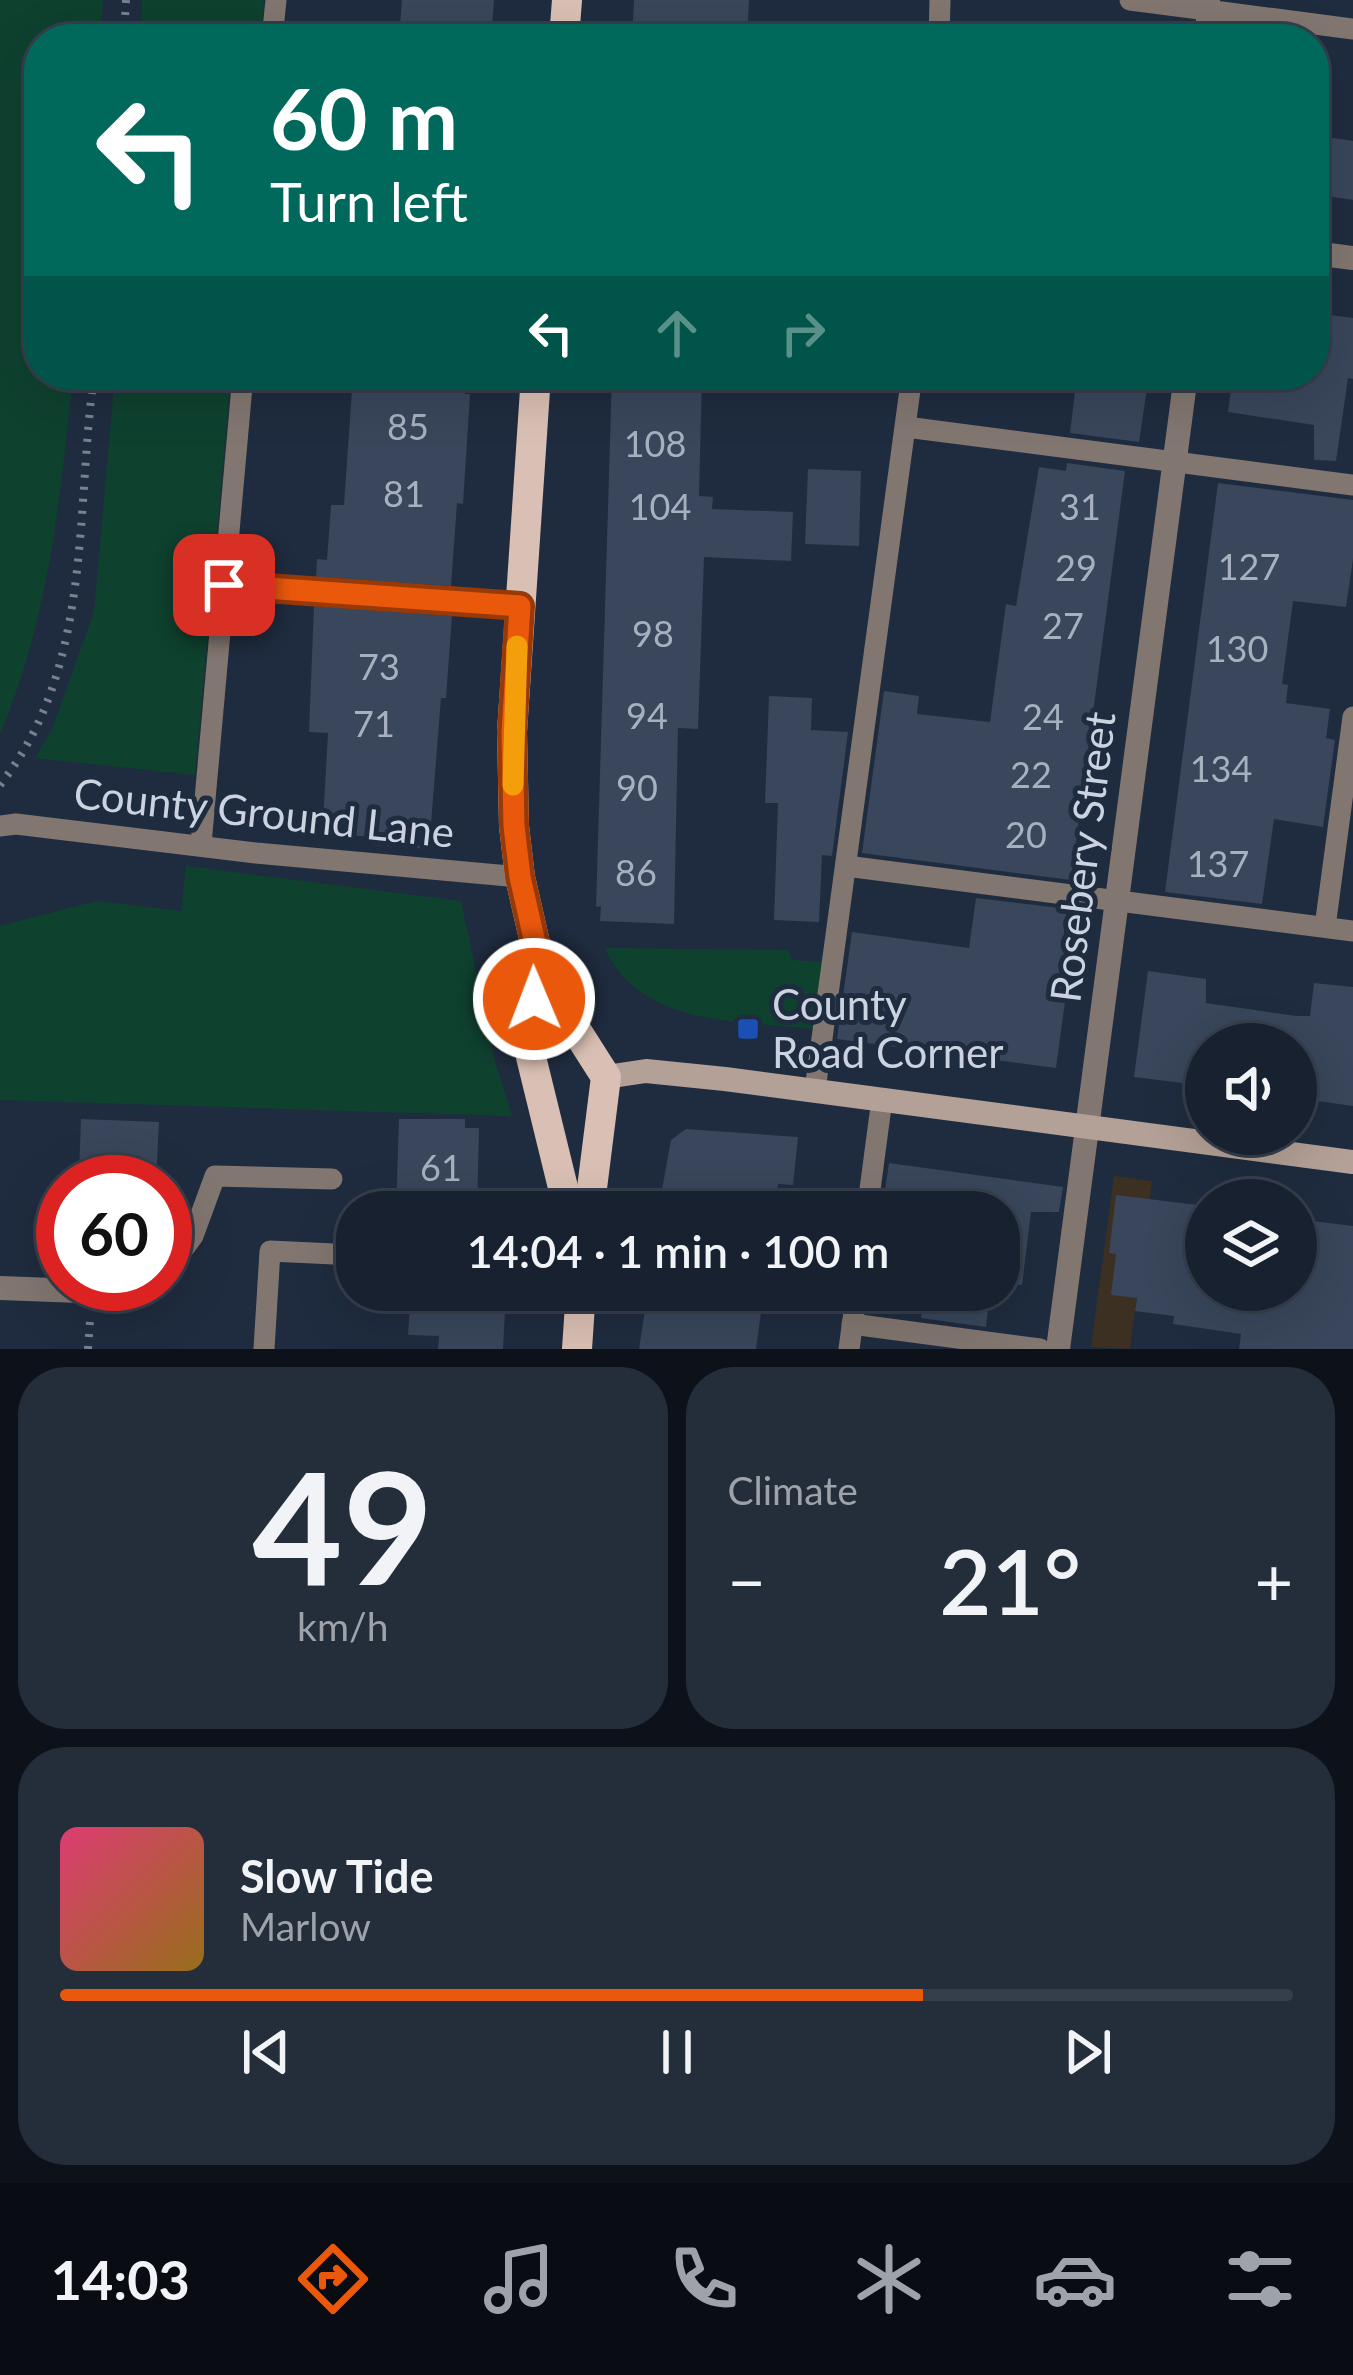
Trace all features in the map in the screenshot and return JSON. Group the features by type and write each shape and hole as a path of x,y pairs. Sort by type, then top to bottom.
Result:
{"main road":[{"path":"535,390 512,732 520,877 538,956 564,1010 606,1077 592,1191"},
{"path":"538,956 531,1057 564,1191"},
{"path":"577,1349 580,1311"}],"street":[{"name":"Rosebery Street","path":"1058,1349 1184,390"},
{"path":"606,1077 646,1071 815,1090 1353,1162"},
{"path":"0,1288 36,1289"}],"lane":[{"path":"1130,0 1327,24"},
{"path":"201,844 242,390"},
{"path":"815,1090 910,390"},
{"path":"906,428 1353,485"},
{"path":"224,585 520,606"},
{"path":"1325,928 1353,717"},
{"name":"County Ground Lane","path":"1,824 520,877"},
{"path":"846,866 1353,931"},
{"path":"870,1191 882,1099"},
{"path":"192,1237 215,1176 332,1179"},
{"path":"264,1349 270,1251 336,1254"},
{"path":"849,1349 854,1311"},
{"path":"852,1324 1040,1349"}],"path":[{"path":"0,785 40,724 58,681 69,635 93,390"}],"shaded area":[{"path":"1114,1176 1152,1181 1130,1349 1091,1347"}],"green space":[{"path":"0,0 103,0 101,24 24,24 24,390 71,390 41,602 0,734"},
{"path":"142,0 264,0 262,24 141,24"},
{"path":"114,390 230,390 195,775 35,758 52,729 94,612"},
{"path":"186,866 461,901 495,1061 512,1116 0,1100 0,926 96,901 181,911"},
{"path":"605,948 788,950 792,960 823,962 813,1029 725,1020 666,1006 620,974"}],"building":[{"path":"402,0 494,0 492,24 400,24"},
{"path":"634,0 749,0 748,24 633,24"},
{"path":"1329,137 1353,141 1353,200 1329,196"},
{"path":"1329,315 1353,318 1353,379 1348,378 1336,461 1314,460 1314,425 1228,412 1231,390 1329,390"},
{"path":"352,390 465,390 470,394 463,504 457,503 451,586 316,577 317,559 327,560 331,505 344,505"},
{"path":"612,390 702,390 699,496 713,497 712,509 793,512 791,561 704,557 698,729 678,728 674,924 600,921 601,906 596,907"},
{"path":"1075,390 1147,390 1139,442 1070,433"},
{"path":"1067,463 1125,471 1071,880 862,853 884,691 919,696 917,714 990,722 1006,604 1016,606 1039,467 1066,471"},
{"path":"808,469 861,471 859,546 805,544"},
{"path":"1218,483 1353,500 1353,559 1346,607 1293,601 1282,684 1288,685 1286,703 1330,709 1326,738 1335,740 1323,827 1274,819 1262,904 1165,892"},
{"path":"314,606 452,616 429,849 373,845 374,837 347,835 348,824 323,822 328,733 309,732"},
{"path":"769,696 812,698 811,730 848,732 832,856 822,855 819,922 774,920 778,803 765,803"},
{"path":"976,898 1067,909 1062,948 1072,950 1056,1068 837,1039 852,932 969,948"},
{"path":"1148,971 1206,979 1206,1003 1296,1016 1310,1016 1314,983 1353,987 1353,1106 1317,1101 1317,1023 1185,1023 1185,1083 1134,1077"},
{"path":"81,1119 159,1122 157,1155 80,1155"},
{"path":"399,1119 465,1119 465,1128 479,1128 478,1191 397,1191"},
{"path":"686,1129 798,1137 793,1185 778,1184 777,1191 662,1191 671,1140"},
{"path":"889,1163 1063,1187 1059,1212 1031,1212 1022,1285 1020,1191 885,1191"},
{"path":"1116,1195 1185,1203 1185,1311 1317,1311 1317,1222 1353,1226 1353,1349 1239,1349 1241,1334 1173,1324 1174,1316 1135,1311 1137,1298 1111,1295 1116,1254 1109,1253"},
{"path":"410,1311 505,1311 503,1349 438,1349 439,1336 408,1335"},
{"path":"645,1311 761,1311 756,1349 639,1349"},
{"path":"922,1311 988,1311 986,1327 921,1318"}],"slow traffic":[{"path":"513,785 517,646"}],"place":[{"name":"County Road Corner","path":"748,1029"}],"route":[{"path":"224,585 520,606 512,732 514,826 538,956 534,999"}]}
